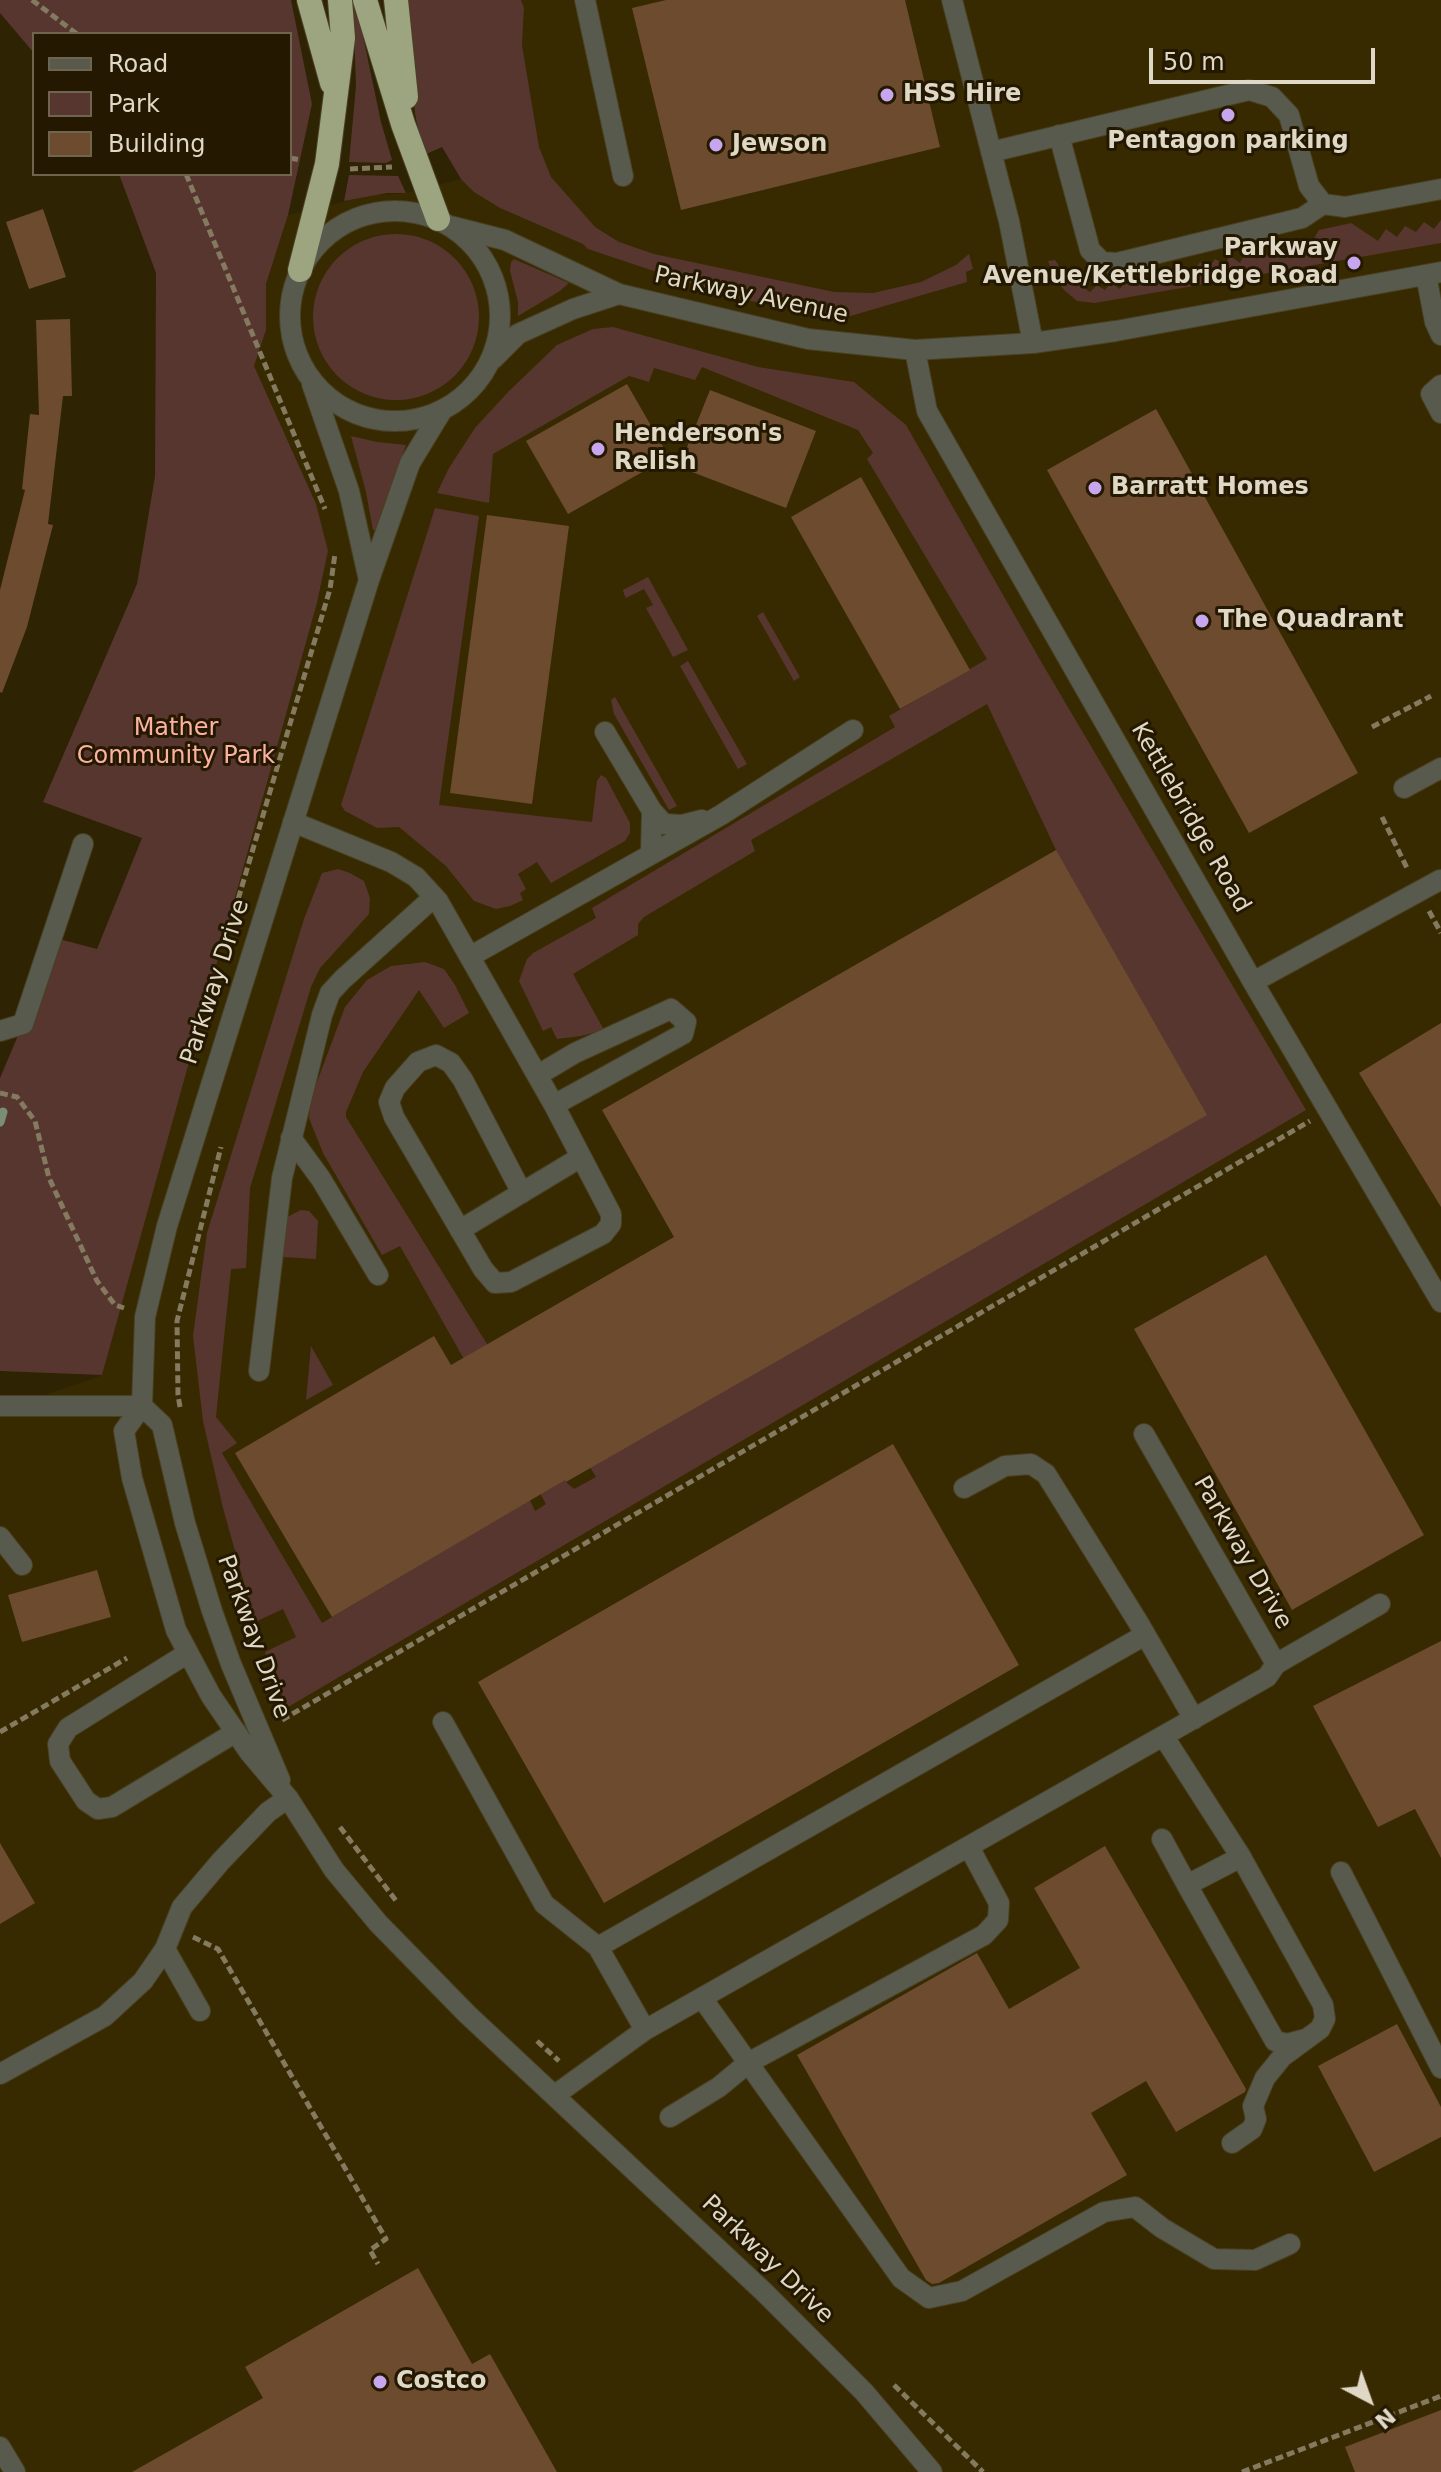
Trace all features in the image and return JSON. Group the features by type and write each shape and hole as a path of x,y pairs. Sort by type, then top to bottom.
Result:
{"highway":[{"path":"309,0 336,97"},
{"path":"300,270 327,164 343,38 340,0"},
{"path":"365,0 403,124 444,223"},
{"path":"396,0 407,98 403,124"}],"street":[{"path":"585,0 623,176"},
{"path":"952,0 1009,221 1033,343"},
{"path":"991,152 1249,90 1272,97 1289,115 1309,186 1323,204"},
{"path":"1059,135 1090,250 1102,262 1117,263 1302,218 1323,204 1345,207 1441,189"},
{"path":"310,380 333,403 374,420 402,422 441,412 468,393 491,362 500,333 501,304 489,266 472,243 444,223 406,211 379,212 353,220 322,240 300,270 292,292 289,316 294,347 310,380 349,491 369,580"},
{"name":"Parkway Avenue","path":"444,223 505,240 619,294 808,339 915,350 1033,343 1116,331 1434,273"},
{"path":"1434,273 1435,322 1441,335"},
{"name":"Parkway Avenue","path":"491,362 518,334 573,309 619,294"},
{"name":"Kettlebridge Road","path":"915,350 927,411 1253,982 1441,1302"},
{"path":"1441,385 1431,394 1441,413"},
{"name":"Parkway Drive","path":"441,412 410,463 369,580 167,1226 145,1317 142,1406 124,1431 132,1478 176,1630 211,1696 288,1798 334,1870 378,1923 467,2014 764,2292 864,2392 932,2472"},
{"path":"471,956 721,815 853,730"},
{"path":"605,732 652,811 664,824 682,825 721,815"},
{"path":"1404,788 1441,768"},
{"path":"651,853 652,811"},
{"path":"293,822 391,862 416,877 434,897 538,1075 611,1214 611,1224 603,1234 511,1282 495,1283 483,1269 394,1117 389,1102 395,1088 418,1062 436,1055 451,1063 522,1193"},
{"path":"0,1031 23,1024 83,844"},
{"path":"1253,982 1440,880"},
{"path":"259,1371 282,1178 330,993 434,897"},
{"path":"538,1075 575,1053 671,1009 686,1022 683,1034 554,1105"},
{"path":"291,1138 321,1179 378,1275"},
{"path":"460,1230 581,1157"},
{"path":"0,1406 142,1406"},
{"name":"Parkway Drive","path":"142,1406 162,1425 185,1523 212,1611 288,1798"},
{"name":"Parkway Drive","path":"555,2095 645,2030 1267,1677 1276,1664 1144,1434"},
{"path":"964,1488 1005,1466 1031,1464 1046,1474 1194,1719"},
{"path":"0,1537 22,1565"},
{"path":"1276,1664 1380,1604"},
{"path":"598,1947 1145,1635"},
{"path":"188,1653 68,1728 58,1744 60,1761 86,1801 98,1809 112,1807 236,1732"},
{"path":"443,1722 544,1904 598,1947 645,2030"},
{"path":"1164,1737 1241,1857 1323,2005 1325,2019 1320,2029 1282,2057 1265,2078 1253,2106 1256,2119 1252,2129 1232,2143"},
{"path":"0,2074 105,2016 143,1981 165,1949 182,1907 268,1812 288,1798"},
{"path":"1162,1839 1275,2041 1287,2044 1306,2039"},
{"path":"670,2117 719,2087 748,2063 984,1935 998,1920 999,1903 969,1847"},
{"path":"1187,1885 1241,1857"},
{"path":"1341,1872 1441,2068"},
{"path":"165,1949 200,2011"},
{"path":"702,1998 901,2278 929,2298 962,2291 1104,2212 1135,2207 1162,2228 1214,2259 1255,2260 1290,2244"},
{"path":"0,2447 15,2472"}],"path":[{"path":"32,0 74,32"},
{"path":"187,176 326,513"},
{"path":"237,903 330,589 336,551"},
{"path":"1372,727 1431,696"},
{"path":"0,1093 17,1097 35,1121 49,1178 97,1281 115,1305 145,1317"},
{"path":"260,1731 310,1705 1328,1110"},
{"path":"181,1411 177,1321 224,1135"},
{"path":"0,1732 135,1653"},
{"path":"336,1823 401,1908"},
{"path":"174,1928 218,1949 386,2239 370,2250 378,2264"},
{"path":"1242,2472 1441,2396"}],"shaded area":[{"path":"521,0 1441,0 1441,2472 0,2472 0,1411 102,1375 317,603 328,551 254,366 266,330 266,284 288,215 371,195 406,193 461,179 538,147 522,45 524,8"}],"green space":[{"name":"Mather Community Park","path":"0,0 291,0 312,104 288,215 266,284 266,330 254,366 316,504 328,551 317,603 102,1375 0,1371 0,1078 59,939 97,949 142,838 43,802 137,584 155,476 156,273 120,176 292,176 292,32 32,32 32,51 0,13"},
{"path":"408,0 521,0 524,8 522,45 539,147 551,177 595,227 619,242 654,254 834,292 873,293 921,282 956,265 969,254 973,269 966,272 967,282 847,317 751,301 714,291 588,249 583,244 500,208 474,192 461,179 442,147 424,155 415,114"},
{"path":"353,3 356,3 392,160 386,163 349,162 356,86"},
{"path":"349,175 398,176 406,193 387,193 344,201"},
{"path":"1441,220 1441,243 1095,303 1077,301 1064,290 1048,261 1055,260 1065,275 1090,292 1097,285 1105,290 1108,280 1120,289 1126,280 1134,284 1141,275 1149,280 1156,272 1164,277 1169,270 1178,276 1184,266 1193,272 1200,262 1209,268 1215,259 1225,264 1230,256 1240,263 1246,252 1257,259 1262,252 1270,257 1275,249 1286,256 1293,245 1305,253 1319,230 1351,223 1378,241 1386,229 1397,237 1405,226 1416,232 1424,222 1434,229"},
{"path":"396,234 428,240 455,258 473,285 479,317 473,349 455,376 428,394 396,400 364,394 337,376 319,349 313,317 319,285 337,258 364,240"},
{"path":"514,259 569,283 518,316 518,302 510,271"},
{"path":"613,327 758,367 854,382 906,425 1043,665 1306,1110 288,1707 265,1652 296,1637 283,1609 255,1622 223,1508 203,1421 193,1336 207,1233 304,919 322,873 338,869 364,881 370,898 369,914 320,968 311,987 250,1188 246,1268 231,1269 216,1417 237,1443 222,1453 322,1623 530,1500 535,1511 546,1504 400,1246 382,1255 323,1153 309,1118 311,1098 345,1007 367,980 391,966 425,962 444,969 469,1013 444,1028 419,990 363,1072 346,1117 487,1344 566,1482 574,1489 596,1477 590,1467 1056,850 987,704 751,840 755,851 644,917 638,924 638,935 573,974 604,1030 557,1039 551,1027 543,1031 519,981 527,959 533,953 596,918 592,908 895,727 889,716 987,659 867,459 873,453 858,430 702,367 695,380 654,368 649,382 629,376 493,454 489,503 437,493 475,428 557,345 593,329"},
{"path":"351,436 406,445 379,531 373,530"},
{"path":"435,508 479,516 439,805 592,822 597,781 601,775 606,778 630,823 630,833 625,841 551,883 537,862 518,874 526,889 520,893 523,900 496,909 474,901 446,866 399,827 377,828 345,811 341,805"},
{"path":"648,577 688,650 673,657 646,608 653,605 644,589 626,598 624,594 623,590"},
{"path":"763,612 800,677 794,681 757,616"},
{"path":"688,661 747,764 738,769 680,666"},
{"path":"615,697 677,806 669,810 614,714 611,700"},
{"path":"301,1210 309,1211 318,1221 316,1259 283,1257 287,1217"},
{"path":"311,1346 333,1385 306,1400"}],"building":[{"path":"666,0 905,0 940,147 681,210 632,8"},
{"path":"43,209 66,277 29,289 6,222"},
{"path":"70,319 72,396 63,396 48,524 53,525 27,627 2,693 0,590 25,490 22,489 30,414 39,415 36,320"},
{"name":"Henderson's Relish","path":"627,384 669,457 568,514 526,441"},
{"path":"710,390 816,431 786,508 679,467"},
{"name":"The Quadrant","path":"1156,409 1358,773 1249,833 1047,470"},
{"path":"861,477 970,670 900,709 791,517"},
{"path":"487,515 569,526 532,804 450,793"},
{"path":"1056,850 1207,1115 565,1480 332,1617 235,1453 434,1336 451,1365 674,1237 602,1110"},
{"path":"1441,1023 1441,1207 1359,1073"},
{"path":"1266,1255 1424,1535 1292,1610 1134,1329"},
{"path":"893,1444 1019,1665 604,1903 478,1682"},
{"path":"97,1570 111,1617 22,1642 8,1595"},
{"path":"1441,1641 1441,1858 1415,1809 1378,1827 1313,1706"},
{"path":"0,1843 35,1903 0,1924"},
{"path":"1105,1846 1245,2092 1176,2132 1146,2081 1091,2113 1127,2175 939,2283 932,2284 926,2280 797,2055 977,1953 1009,2009 1080,1968 1034,1888"},
{"path":"1397,2024 1441,2107 1441,2137 1374,2172 1318,2066"},
{"name":"Costco","path":"418,2268 472,2364 490,2354 557,2472 132,2472 263,2398 245,2367"},
{"path":"1441,2410 1441,2472 1355,2472 1345,2447"}],"waterway":[{"path":"0,1122 3,1112"}],"place":[{"name":"HSS Hire","path":"887,95"},
{"name":"Pentagon parking","path":"1228,115"},
{"name":"Jewson","path":"716,145"},
{"name":"Parkway Avenue/Kettlebridge Road","path":"1354,263"},
{"name":"Henderson's Relish","path":"598,449"},
{"name":"Barratt Homes","path":"1095,488"},
{"name":"The Quadrant","path":"1202,621"},
{"name":"Costco","path":"380,2382"}]}
